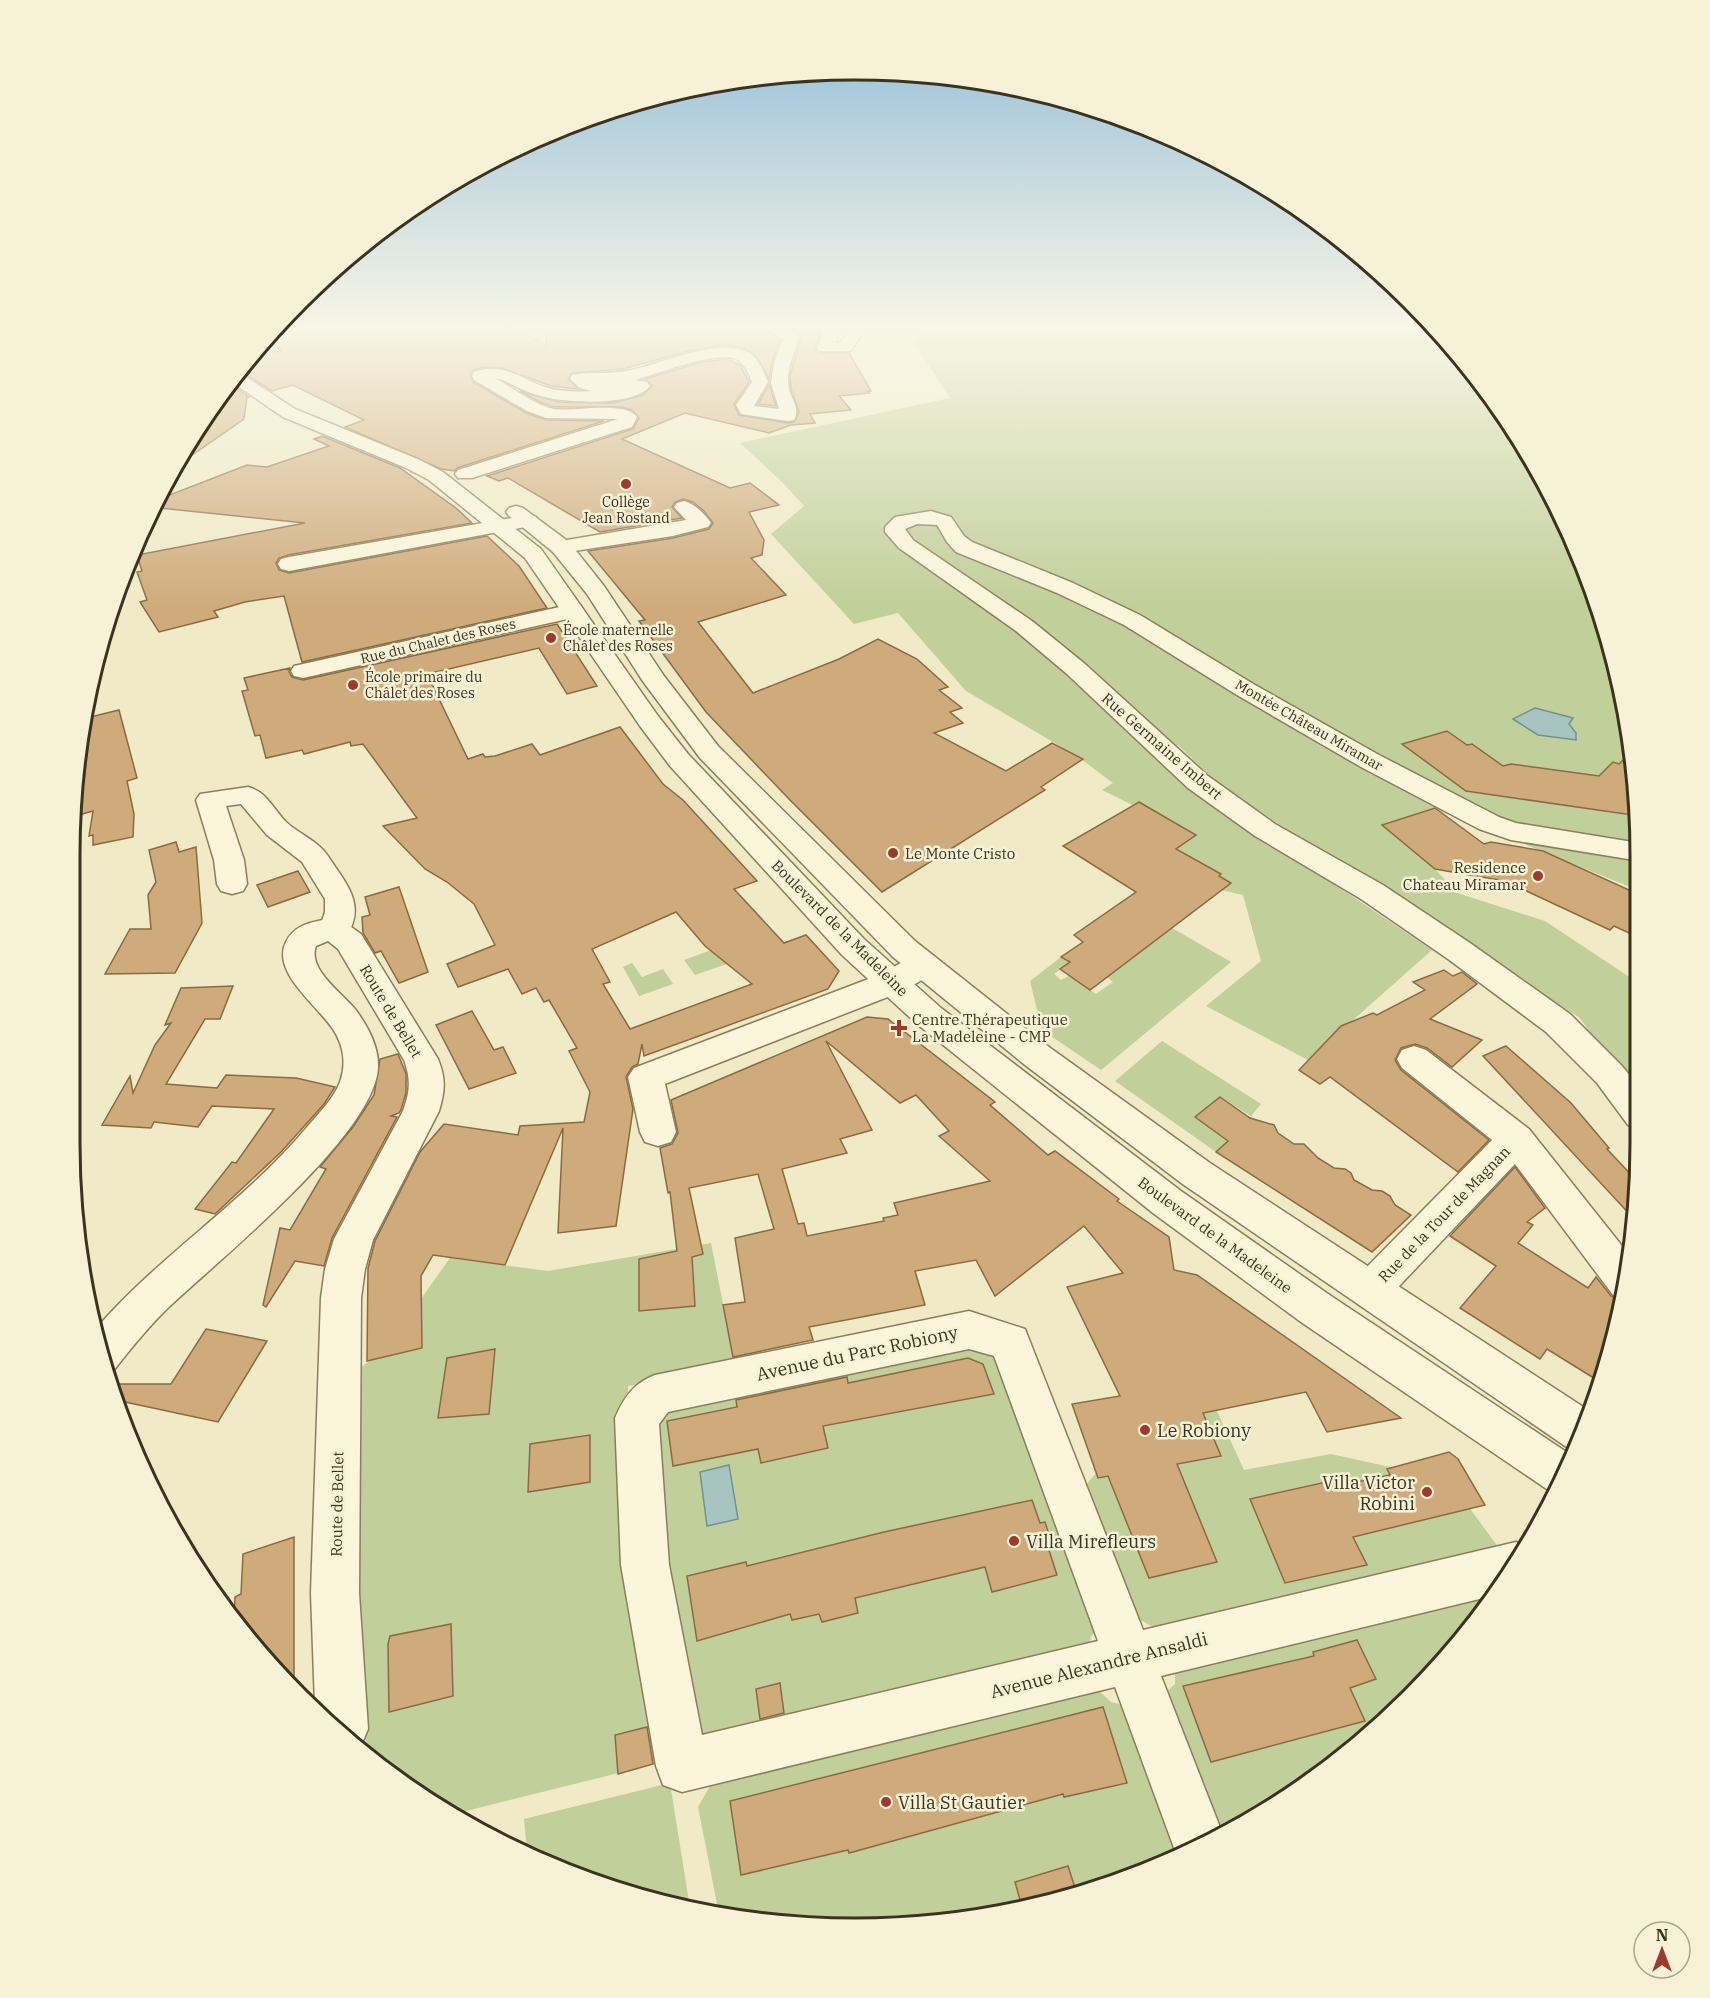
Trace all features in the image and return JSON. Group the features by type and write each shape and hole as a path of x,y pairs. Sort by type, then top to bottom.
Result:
{"street":[{"name":"Boulevard de la Madeleine","path":"309,421 425,470 515,524 561,548 601,597 654,680 709,752 873,919 923,965 1037,1056 1197,1174 1576,1427"},
{"name":"Boulevard de la Madeleine","path":"346,421 465,474 515,524 533,554 649,721 679,760 837,930 891,983 929,1016 1167,1202 1316,1309 1557,1471"},
{"path":"465,474 603,432 627,421"},
{"path":"520,441 536,452"},
{"path":"561,548 673,530 701,523 684,507"},
{"name":"Rue Germaine Imbert","path":"992,560 964,547 954,538 951,529 944,521 931,517 917,518 902,521 895,527 895,532 906,544 1024,626 1076,669 1198,782 1265,830 1372,892 1459,951 1558,1023 1609,1074 1630,1101"},
{"path":"289,564 515,524"},
{"name":"Montée Château Miramar","path":"992,560 1065,588 1132,620 1246,690 1370,761 1489,823 1511,831 1630,850"},
{"name":"Rue du Chalet des Roses","path":"303,671 573,611"},
{"path":"107,1346 144,1305 292,1170 318,1142 352,1094 360,1074 360,1056 355,1038 345,1020 305,974 297,955 300,944 308,936 322,930 335,930 340,912 340,899 313,856 278,829 248,795 210,800 229,860 232,884"},
{"name":"Route de Bellet","path":"335,930 350,942 411,1039 424,1067 428,1090 421,1112 354,1239 342,1288 334,1593 342,1724"},
{"path":"658,1132 646,1077 891,983 923,965"},
{"path":"1414,1059 1516,1139"},
{"name":"Rue de la Tour de Magnan","path":"1370,1290 1516,1139 1619,1273"},
{"name":"Avenue du Parc Robiony","path":"682,1766 645,1565 637,1418 656,1395 969,1330 1010,1342 1131,1657 1198,1839"},
{"name":"Avenue Alexandre Ansaldi","path":"682,1766 1503,1569"}],"green space":[{"path":"842,421 1498,421 1527,467 1551,512 1589,606 1604,654 1616,704 1624,754 1629,804 1630,887 1435,808 1383,826 1435,869 1457,893 1545,921 1630,977 1630,1089 1580,1018 1222,788 1178,745 1155,759 1267,845 1331,882 1432,950 1308,1060 1206,1006 1261,961 1243,895 1186,882 1143,851 1181,829 1102,790 1113,783 1077,756 966,691 898,613 854,624 771,534 804,506 740,443"},
{"path":"1172,928 1231,962 1101,1070 1042,1030 1030,981 1061,957 1070,962 1054,974 1061,980 1069,976 1096,994 1113,982 1107,977"},
{"path":"714,949 727,964 695,975 684,960"},
{"path":"632,963 642,977 663,969 673,984 639,996 623,967"},
{"path":"1162,1041 1261,1104 1251,1116 1220,1097 1196,1117 1228,1141 1216,1152 1115,1081"},
{"path":"711,1243 735,1365 628,1386 627,1411 667,1761 462,1812 424,1788 366,1744 357,1657 355,1609 354,1513 357,1370 384,1351 450,1258 548,1271"},
{"path":"969,1346 990,1354 1003,1368 1099,1626 1091,1637 1088,1651 709,1742 685,1730 654,1566 658,1411"},
{"path":"1193,1359 1244,1470 1331,1454 1449,1480 1504,1555 1164,1634 1136,1617 1085,1486"},
{"path":"1482,1598 1438,1654 1366,1726 1286,1788 1217,1829 1166,1692 1175,1684 1175,1673"},
{"path":"1099,1691 1111,1702 1126,1706 1179,1847 1104,1877 1056,1892 1006,1904 956,1912 906,1917 855,1918 804,1917 754,1912 717,1906 698,1807 712,1783"},
{"path":"670,1783 689,1900 606,1877 527,1845 524,1819"}],"water":[{"path":"1535,708 1573,718 1569,724 1576,733 1576,740 1538,735 1513,719"},
{"path":"729,1465 738,1519 707,1526 700,1472"}],"building":[{"path":"212,421 241,421 189,457"},
{"path":"361,421 603,421 457,468 455,471 441,469 345,427"},
{"path":"637,421 665,421 622,439 730,488 750,483 779,505 749,512 764,540 762,555 751,558 786,595 698,622 753,693 839,659 878,639 917,659 948,687 939,690 962,708 950,712 963,723 934,733 1006,771 1052,743 1083,759 1041,787 1045,790 882,892 706,712 639,621 645,620 588,551 673,538 709,529 713,523 704,511 693,502 683,499 675,502 672,507 682,518 600,532 508,478 499,481 487,476 633,429"},
{"path":"720,421 788,423 815,423 791,425 769,433"},
{"path":"322,436 400,468 456,508 472,523 288,555 279,558 276,563 279,570 289,573 487,536 519,566 547,608 302,662 284,596 245,602 214,611 218,617 159,632 140,602 147,600 137,572 142,571 138,560 141,554 305,523 161,508 168,496 247,465 267,467 329,446 314,439"},
{"path":"557,624 597,686 567,694 539,648 427,674 468,759 483,754 485,757 495,756 532,744 540,755 620,727 663,784 683,800 757,881 734,889 784,943 806,935 839,971 828,989 644,1056 642,1044 638,1064 632,1067 626,1077 633,1109 616,1226 558,1233 563,1128 505,1265 433,1255 421,1276 422,1348 367,1361 368,1268 375,1241 420,1152 444,1124 518,1135 520,1126 584,1122 590,1092 569,1051 577,1048 549,1000 544,1002 536,988 522,994 508,969 458,987 447,964 495,945 474,904 447,882 425,869 383,826 417,818 363,744 351,746 350,742 304,754 302,750 266,758 260,735 255,736 242,691 248,690 244,678 290,668 289,672 292,677 303,680","holes":["676,912 705,946 752,984 630,1029 603,984 610,982 592,949"]},
{"path":"119,710 137,778 127,781 134,814 133,837 93,845 93,835 89,836 93,811 81,814 92,717"},
{"path":"1447,731 1467,745 1472,744 1503,766 1511,764 1599,776 1613,762 1619,764 1624,759 1629,815 1466,791 1402,744"},
{"path":"1139,802 1196,835 1176,849 1221,874 1219,876 1231,883 1090,990 1060,969 1070,962 1061,957 1083,942 1074,935 1136,892 1063,846"},
{"name":"Residence Chateau Miramar","path":"1435,808 1484,844 1491,842 1543,851 1630,890 1630,933 1614,926 1610,930 1505,881 1435,869 1382,825"},
{"path":"176,842 179,852 196,847 202,923 175,973 105,974 130,929 151,929 148,895 156,882 149,850"},
{"path":"298,871 310,892 268,907 257,885"},
{"path":"399,887 428,972 399,983 381,951 375,953 363,933 362,917 370,915 365,897"},
{"path":"1444,970 1453,976 1462,972 1477,984 1430,1019 1482,1040 1452,1067 1427,1048 1415,1044 1401,1048 1395,1060 1401,1070 1489,1140 1458,1172 1330,1077 1320,1084 1299,1070 1341,1026 1373,1013 1377,1015 1425,990 1413,982"},
{"path":"233,986 220,1019 205,1019 166,1084 217,1088 226,1075 296,1078 335,1087 324,1104 281,1152 215,1214 195,1209 232,1162 236,1163 274,1109 212,1106 198,1127 154,1122 151,1128 102,1125 130,1076 133,1093 155,1045 171,1023 165,1025 181,988"},
{"path":"472,1011 494,1050 503,1047 516,1073 469,1089 436,1025"},
{"path":"867,1017 888,1019 995,1102 990,1105 1048,1155 1055,1151 1119,1199 1117,1201 1169,1237 1174,1270 1197,1275 1401,1418 1327,1432 1306,1392 1203,1413 1221,1456 1177,1464 1217,1562 1149,1578 1108,1476 1098,1478 1072,1404 1120,1396 1067,1287 1123,1273 1084,1226 995,1296 976,1260 915,1271 925,1305 809,1327 813,1340 733,1357 723,1305 745,1302 735,1238 774,1229 758,1174 689,1188 703,1254 692,1257 695,1306 639,1311 639,1259 677,1251 670,1192 668,1193 660,1148 672,1144 678,1133 671,1100","holes":["826,1041 900,1103 916,1095 949,1131 939,1136 990,1181 894,1203 898,1215 883,1218 884,1221 807,1236 804,1223 798,1224 782,1169 847,1153 840,1139 872,1130"]},
{"path":"1506,1046 1571,1103 1609,1148 1607,1149 1629,1173 1627,1212 1483,1056"},
{"path":"398,1054 406,1074 406,1093 401,1110 391,1116 397,1117 332,1238 324,1266 295,1261 266,1307 263,1305 280,1228 290,1230 326,1169 320,1167 353,1127 374,1095 380,1059"},
{"path":"1220,1097 1250,1118 1274,1125 1278,1133 1294,1144 1304,1144 1318,1158 1334,1168 1345,1169 1351,1173 1354,1180 1372,1190 1382,1191 1390,1196 1395,1205 1411,1215 1372,1252 1216,1152 1228,1141 1195,1117"},
{"path":"1515,1167 1545,1208 1527,1222 1533,1225 1518,1243 1588,1288 1596,1277 1615,1298 1593,1378 1547,1349 1540,1359 1460,1308 1496,1266 1450,1236"},
{"path":"206,1329 267,1341 218,1422 125,1402 118,1384 171,1384"},
{"path":"495,1349 489,1414 438,1418 447,1358"},
{"path":"968,1358 983,1364 994,1394 823,1426 828,1448 761,1463 758,1449 673,1466 667,1421 737,1407 736,1400 847,1377 848,1383"},
{"path":"590,1435 590,1482 528,1492 530,1444"},
{"path":"1449,1452 1458,1459 1485,1505 1353,1537 1367,1565 1285,1583 1250,1499 1326,1482 1329,1488 1390,1475 1387,1469"},
{"path":"1032,1500 1040,1523 1045,1522 1053,1547 1048,1547 1057,1575 992,1592 985,1567 855,1598 858,1613 822,1622 819,1614 792,1620 790,1614 697,1641 687,1576 746,1562 747,1566 884,1532"},
{"path":"294,1537 294,1677 234,1607 235,1597 241,1594 243,1554"},
{"path":"451,1624 453,1696 389,1712 388,1644 390,1636"},
{"path":"1357,1640 1376,1679 1350,1688 1365,1721 1211,1762 1183,1686 1314,1656 1313,1652"},
{"path":"780,1683 784,1713 760,1719 756,1689"},
{"path":"1103,1707 1127,1783 1064,1797 1063,1794 849,1853 848,1850 741,1875 730,1801"},
{"path":"647,1727 653,1764 618,1774 615,1735"},
{"path":"1068,1866 1074,1886 1020,1901 1015,1882"}],"place":[{"name":"Collège Jean Rostand","path":"626,484"},
{"name":"École maternelle Châlet des Roses","path":"551,638"},
{"name":"École primaire du Châlet des Roses","path":"353,685"},
{"name":"Le Monte Cristo","path":"893,853"},
{"name":"Residence Chateau Miramar","path":"1538,876"},
{"name":"Centre Thérapeutique La Madeleine - CMP","path":"899,1028"},
{"name":"Le Robiony","path":"1145,1430"},
{"name":"Villa Victor Robini","path":"1427,1492"},
{"name":"Villa Mirefleurs","path":"1014,1541"},
{"name":"Villa St Gautier","path":"886,1802"}]}
